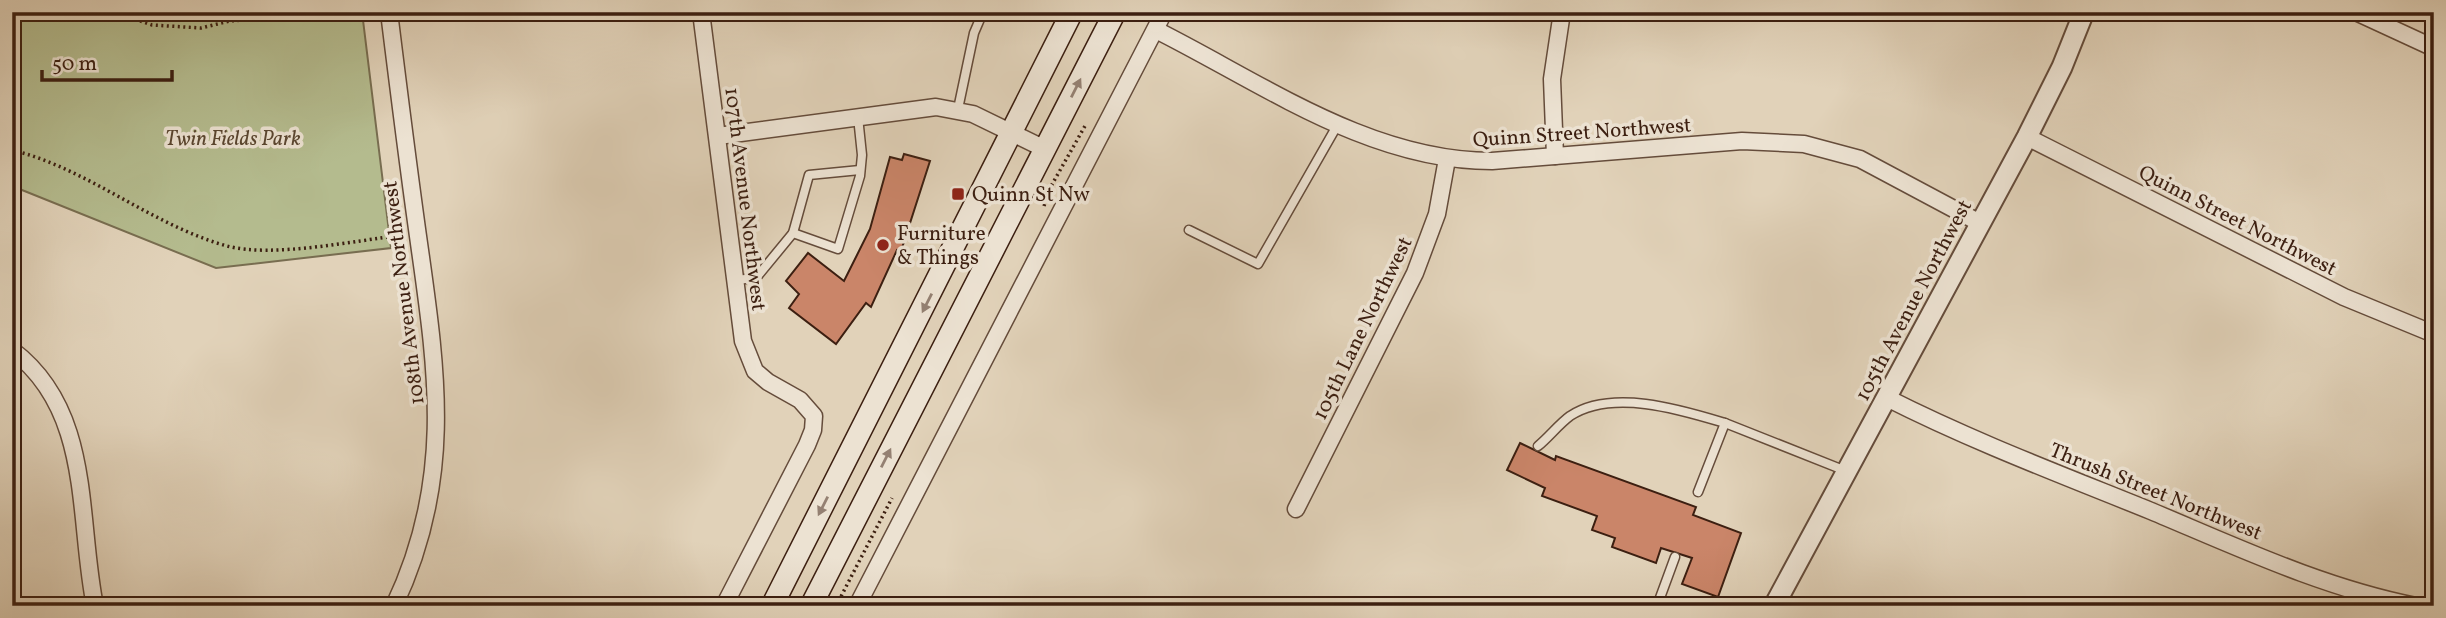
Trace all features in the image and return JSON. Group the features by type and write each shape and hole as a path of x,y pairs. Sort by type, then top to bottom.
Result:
{"main road":[{"path":"772,606 1072,12"},
{"path":"811,606 1115,12"}],"street":[{"name":"107th Avenue Northwest","path":"701,12 743,341 755,371 768,383 800,400 814,416 813,429 724,606"},
{"path":"857,606 1164,12"},
{"path":"1555,156 1552,79 1562,12"},
{"name":"105th Avenue Northwest","path":"1774,606 2027,137 2062,67 2084,12"},
{"path":"2356,12 2434,48"},
{"name":"108th Avenue Northwest","path":"389,13 436,362 438,439 434,478 422,529 394,606"},
{"name":"Quinn Street Northwest","path":"1156,30 1338,124 1388,146 1447,159 1492,161 1742,141 1804,144 1860,159 1980,223"},
{"path":"718,136 936,107 958,109 1045,149"},
{"name":"Quinn Street Northwest","path":"2027,137 2354,302 2434,334"},
{"name":"105th Lane Northwest","path":"1296,509 1415,273 1437,214 1447,159"},
{"path":"12,350 44,381 59,404 71,433 95,606"},
{"name":"Thrush Street Northwest","path":"1887,398 1985,444 2274,562 2354,590 2416,606"}],"lane":[{"path":"958,109 974,33 983,12"},
{"path":"793,233 838,249 860,170 858,117"},
{"path":"1189,230 1258,264 1338,124"},
{"path":"735,280 756,278 793,233 809,175 860,170"},
{"path":"1538,446 1571,415 1598,405 1638,403 1682,410 1726,423 1846,471"},
{"path":"1698,492 1726,423"},
{"path":"1657,606 1675,557"}],"path":[{"path":"114,12 152,25 201,28 230,21 319,13 357,17 389,13"},
{"path":"12,150 37,156 169,223 228,246 260,251 418,233"}],"green space":[{"name":"Twin Fields Park","path":"12,12 167,12 181,18 223,12 362,12 391,248 216,268 12,186"}],"building":[{"name":"Furniture & Things","path":"904,154 930,161 901,251 897,250 871,307 866,303 836,344 789,308 799,294 786,281 808,253 844,281 870,229 890,157 902,160"},
{"path":"1520,443 1555,460 1556,456 1696,507 1693,515 1741,533 1718,597 1682,584 1692,558 1661,548 1656,563 1612,547 1615,538 1592,530 1597,516 1542,496 1545,488 1507,470"}],"place":[{"name":"Quinn St Nw","path":"958,194"},
{"name":"Furniture & Things","path":"883,245"}]}
